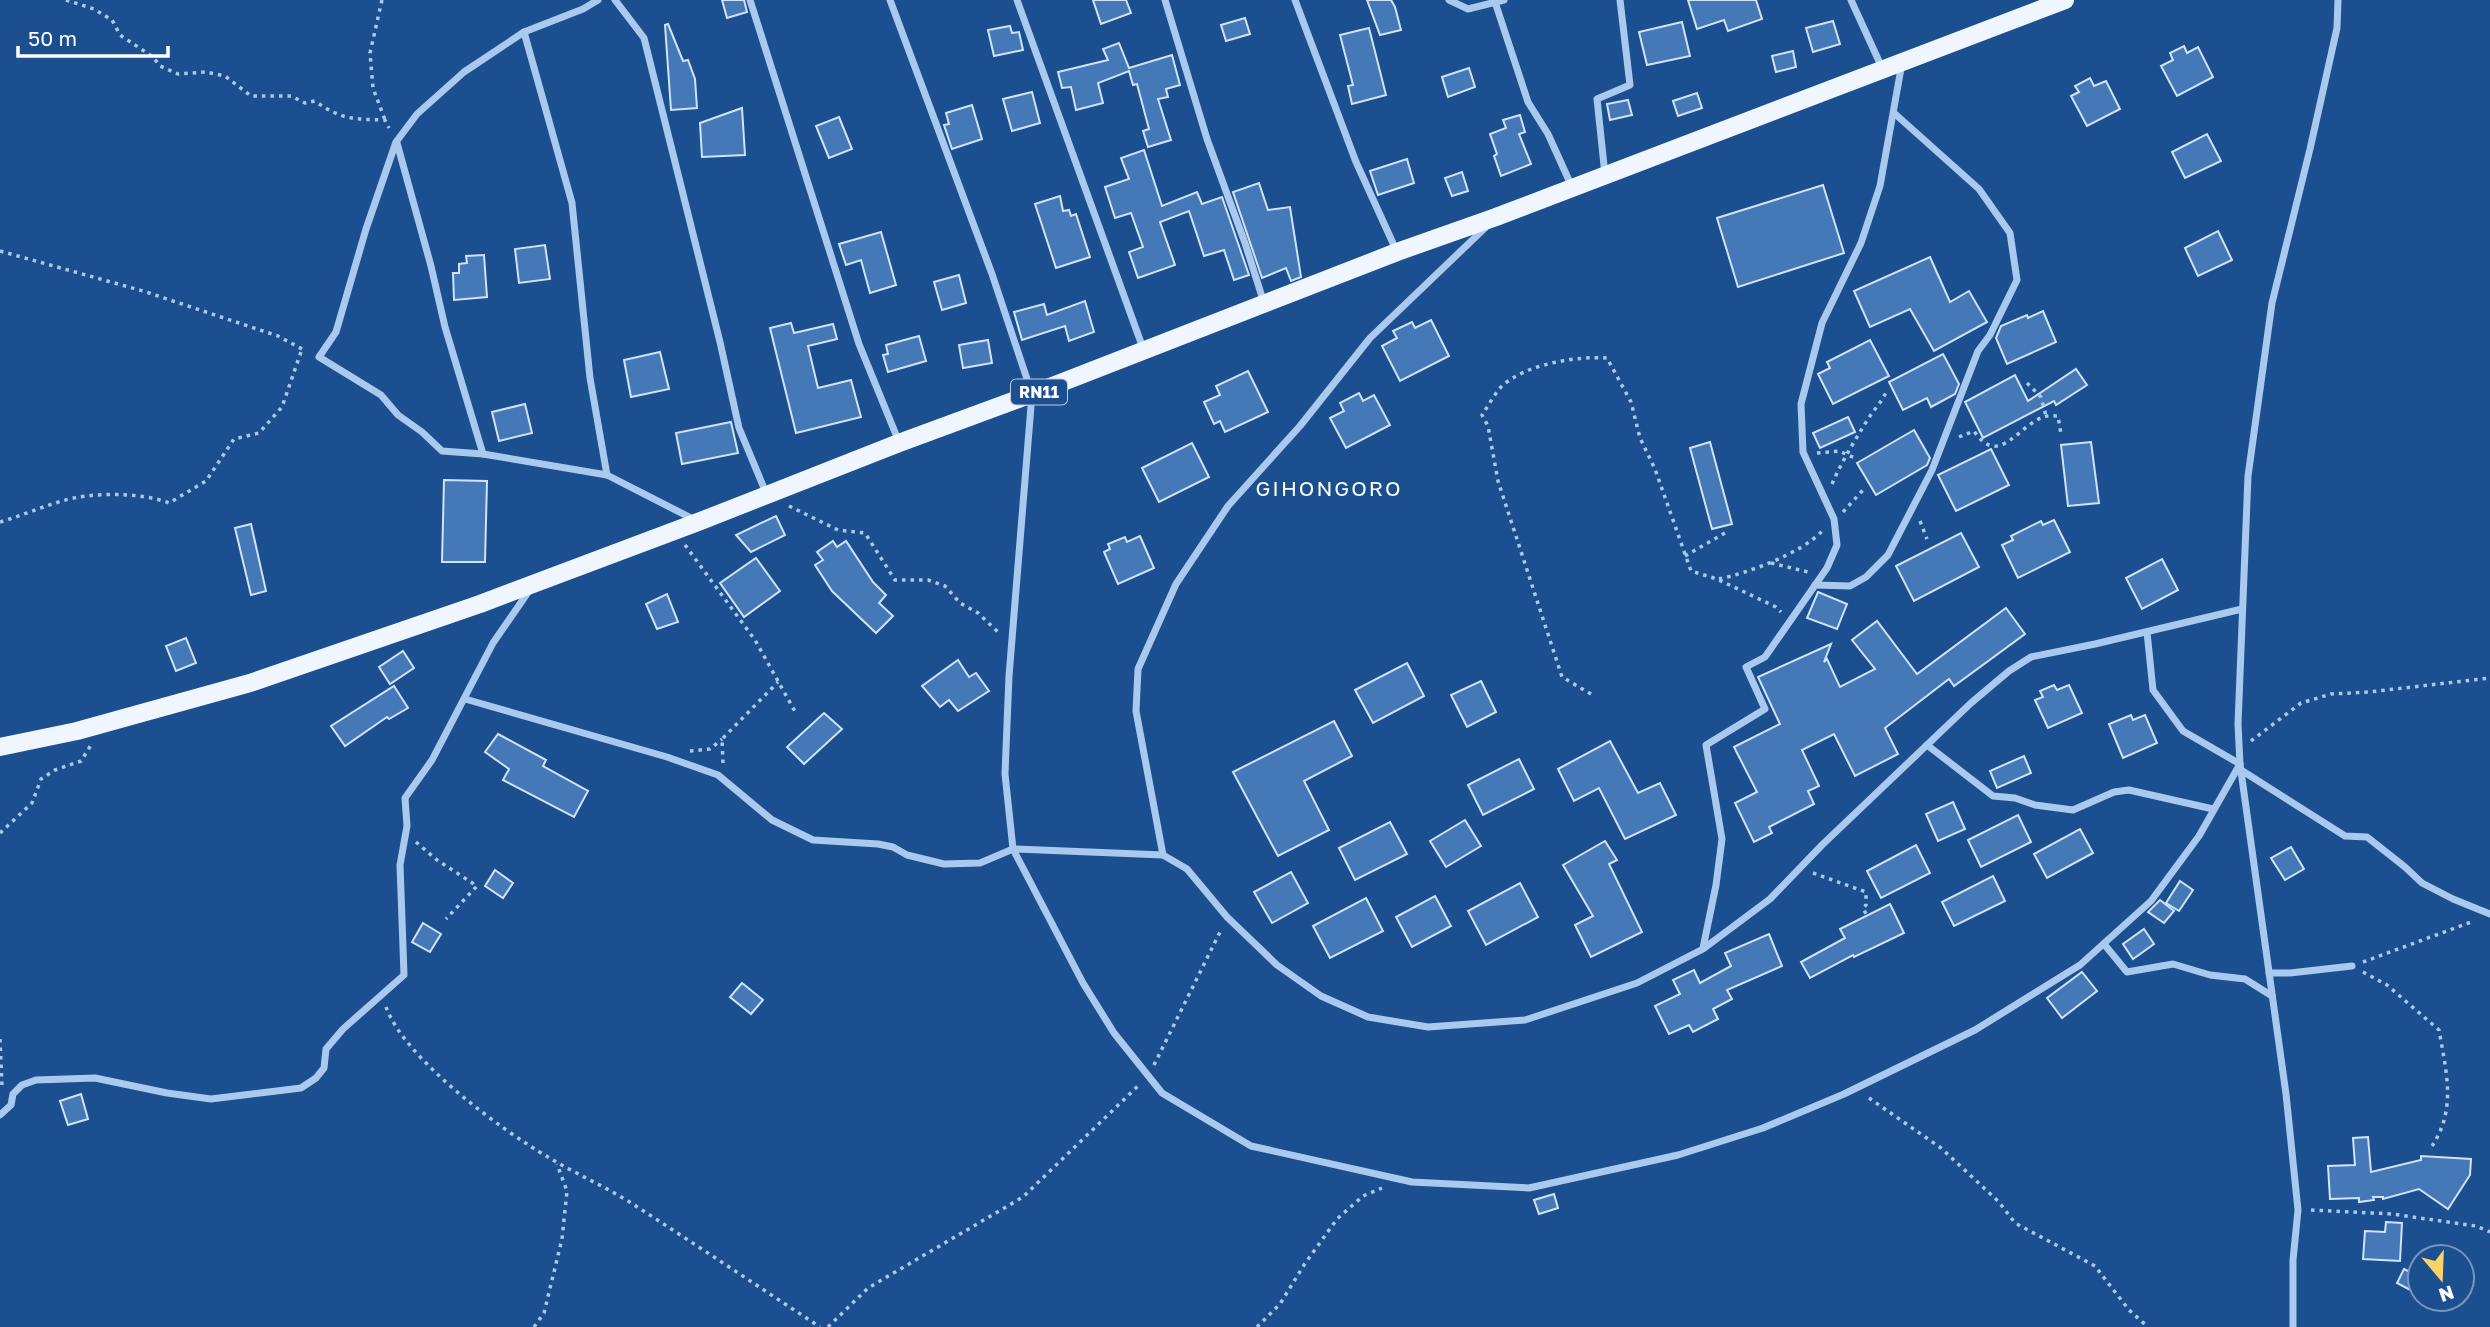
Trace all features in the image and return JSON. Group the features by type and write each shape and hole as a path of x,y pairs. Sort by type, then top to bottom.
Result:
{"main road":[{"name":"RN11","path":"0,747 106,723 250,682 534,584 1397,252 1496,217 2065,0"}],"street":[{"path":"598,0 583,9 524,32 464,72 417,114 397,142 366,229 336,332 319,357 381,395 398,415 442,451 483,454 607,475 698,522"},
{"path":"615,0 644,38 739,428 766,494"},
{"path":"750,0 859,344 899,443"},
{"path":"890,0 992,274 1032,394 1011,646 1004,774 1013,849 1083,983 1114,1033 1162,1093 1251,1146 1412,1182 1529,1188 1678,1155 1763,1128 1855,1088 1975,1030 2080,965 2151,901 2199,836 2241,767"},
{"path":"1017,0 1144,351"},
{"path":"1165,0 1207,139 1264,304"},
{"path":"1295,0 1356,162 1397,252"},
{"path":"1449,0 1468,9 1504,0"},
{"path":"1605,175 1597,99 1630,85 1620,0"},
{"path":"1851,0 1883,70"},
{"path":"2293,1327 2293,1261 2298,1210 2286,1094 2239,751 2238,724 2248,476 2272,303 2337,29 2338,0"},
{"path":"1494,2 1528,102 1548,134 1572,187"},
{"path":"524,32 572,203 590,378 607,475"},
{"path":"1703,948 1722,839 1706,745 1765,709 1746,667 1765,657 1815,586 1837,545 1834,519 1803,452 1801,404 1822,323 1861,243 1880,186 1902,63"},
{"path":"1815,586 1850,586 1866,577 1888,555 1941,445 1978,351 1990,335 2017,280 2010,233 1979,189 1894,113"},
{"path":"397,142 431,266 444,327 483,454"},
{"path":"1163,855 1136,711 1138,669 1176,584 1227,506 1300,426 1370,338 1496,217"},
{"path":"1,1114 11,1105 13,1094 22,1085 36,1080 95,1078 211,1099 301,1088 316,1078 324,1068 326,1049 343,1029 404,975 400,865 405,833 405,798 432,760 494,643 534,584"},
{"path":"465,699 667,757 723,779 772,820 813,840 878,844 893,847 907,855 944,864 980,863 1013,849 1163,855 1187,869 1227,917 1277,965 1321,996 1368,1017 1428,1027 1525,1020 1637,983 1703,948 1770,899 1971,703 2009,671 2031,657 2242,609"},
{"path":"2147,632 2153,690 2183,731 2345,836 2367,837 2422,883 2490,914"},
{"path":"1927,745 1993,796 2073,810 2114,792 2129,790 2213,809"},
{"path":"2104,944 2127,972 2173,964 2210,975 2245,979 2272,996"},
{"path":"2269,973 2290,974 2352,966"}],"path":[{"path":"66,0 94,9 113,20 120,35 153,57 160,66 178,74 206,72 225,76 251,96 291,96 305,103 315,101 334,114 356,119 385,120"},
{"path":"382,0 370,53 373,88 397,142"},
{"path":"0,251 143,291 278,336 319,357"},
{"path":"0,522 63,500 85,497 140,494 169,503 206,481 234,439 259,433 282,407 302,349"},
{"path":"1591,694 1562,677 1499,481 1488,426 1482,415 1502,387 1531,369 1586,357 1607,358 1631,402 1640,438 1655,469 1690,570 1717,579 1776,607 1791,620"},
{"path":"2027,383 2041,397 2046,416"},
{"path":"1825,499 1846,453 1881,404 1886,390"},
{"path":"1941,445 1974,430 1986,445 1994,447 2046,416 2058,416 2060,434"},
{"path":"1803,452 1846,453 1854,458"},
{"path":"1717,579 1769,563 1805,544 1846,510 1863,490"},
{"path":"766,494 838,530 864,533 895,580 929,580 945,586 960,603 978,613 1011,646"},
{"path":"678,530 685,546 755,640 797,715"},
{"path":"1685,556 1725,533"},
{"path":"1769,563 1822,575"},
{"path":"2239,751 2301,703 2331,694 2490,678"},
{"path":"723,779 722,739 778,682"},
{"path":"0,833 32,803 41,779 55,770 81,761 106,723"},
{"path":"405,833 437,860 477,886 446,919"},
{"path":"1797,871 1808,871 1868,891 1863,908 1866,914"},
{"path":"828,1327 868,1288 1023,1197 1149,1076 1227,917"},
{"path":"2352,966 2481,918"},
{"path":"2352,966 2387,985 2440,1030 2449,1091 2443,1130 2432,1146"},
{"path":"381,996 391,1020 424,1061 472,1103 557,1162 625,1200 820,1327"},
{"path":"0,1039 1,1114"},
{"path":"1855,1088 1941,1148 1999,1202 2015,1223 2095,1266 2129,1310 2148,1327"},
{"path":"534,1327 544,1313 562,1239 567,1191 557,1162"},
{"path":"1257,1327 1280,1304 1337,1219 1363,1196 1383,1188 1412,1182"},
{"path":"2298,1210 2392,1214 2476,1226 2490,1232"}],"building":[{"path":"722,0 744,0 747,12 727,18"},
{"path":"1093,0 1126,0 1131,13 1101,24"},
{"path":"1367,0 1391,0 1401,30 1380,35"},
{"path":"1688,0 1756,0 1762,19 1728,31 1724,20 1697,29"},
{"path":"1245,18 1250,34 1226,41 1221,25"},
{"path":"1833,21 1840,44 1813,52 1806,28"},
{"path":"1682,22 1690,56 1647,65 1639,32"},
{"path":"668,24 683,61 688,60 695,79 697,108 671,110 665,25"},
{"path":"1010,26 1012,33 1019,32 1023,50 994,56 988,30"},
{"path":"1369,28 1386,95 1352,104 1348,86 1353,85 1340,35"},
{"path":"1119,43 1129,68 1172,55 1180,85 1166,89 1168,97 1158,99 1171,140 1148,147 1143,131 1149,129 1137,84 1133,85 1129,71 1098,83 1103,103 1076,110 1071,87 1062,88 1058,72 1108,60 1103,49"},
{"path":"2184,46 2187,53 2198,47 2213,77 2177,96 2161,66 2173,60 2170,53"},
{"path":"1793,51 1796,67 1776,72 1772,56"},
{"path":"1469,68 1475,87 1448,97 1442,77"},
{"path":"2090,78 2094,86 2106,81 2120,109 2087,126 2071,96 2079,92 2075,86"},
{"path":"1032,92 1040,123 1012,131 1003,99"},
{"path":"1697,93 1702,108 1678,116 1673,101"},
{"path":"1628,100 1632,115 1610,120 1607,104"},
{"path":"972,105 982,139 952,149 944,125 949,124 946,113"},
{"path":"742,108 745,155 702,157 700,123"},
{"path":"1520,115 1525,132 1519,134 1531,164 1501,176 1490,134 1506,128 1503,120"},
{"path":"839,117 852,149 829,158 816,126"},
{"path":"2207,134 2221,161 2185,178 2172,152"},
{"path":"1144,150 1162,206 1197,192 1202,204 1222,197 1249,275 1234,280 1224,250 1204,256 1189,211 1160,222 1175,265 1138,278 1129,252 1143,247 1131,213 1115,218 1105,187 1129,179 1121,158"},
{"path":"1407,159 1414,183 1378,195 1370,171"},
{"path":"1462,172 1468,191 1452,196 1445,178"},
{"path":"1259,183 1268,210 1290,207 1301,277 1291,281 1286,268 1262,278 1233,192"},
{"path":"1823,185 1844,253 1738,287 1717,218"},
{"path":"1060,196 1063,211 1069,210 1071,216 1076,214 1090,257 1056,268 1035,204"},
{"path":"2218,231 2232,260 2198,276 2185,248"},
{"path":"881,232 896,285 870,293 861,260 846,265 839,244"},
{"path":"545,245 550,279 519,283 515,249"},
{"path":"484,255 487,297 454,300 453,273 459,273 459,264 467,263 466,256"},
{"path":"1930,257 1950,302 1969,291 1987,322 1934,351 1910,309 1870,327 1854,291"},
{"path":"959,275 966,303 942,310 934,282"},
{"path":"1085,301 1094,332 1069,341 1065,326 1022,340 1014,312 1044,304 1047,315"},
{"path":"2043,311 2056,342 2007,364 1996,338 2001,326"},
{"path":"1431,320 1449,356 1400,381 1382,346 1397,338 1393,331 1412,322 1415,328"},
{"path":"791,323 794,333 833,324 837,339 808,346 818,388 851,380 861,417 796,433 770,328"},
{"path":"919,336 926,361 888,372 883,355 888,354 886,345"},
{"path":"988,340 992,363 963,368 959,345"},
{"path":"1870,340 1889,376 1833,404 1818,374 1830,368 1827,362"},
{"path":"660,352 669,389 631,397 624,360"},
{"path":"1943,354 1959,384 1955,394 1931,407 1927,398 1903,410 1889,382"},
{"path":"2076,369 2087,385 2056,405 2054,401 1983,438 1965,402 2015,375 2028,401"},
{"path":"1248,371 1268,412 1225,432 1220,421 1214,424 1204,402 1220,395 1216,386"},
{"path":"1359,393 1363,401 1374,395 1390,425 1346,448 1330,418 1344,411 1340,403"},
{"path":"525,404 532,433 499,441 492,412"},
{"path":"1848,417 1855,432 1820,448 1813,433"},
{"path":"731,422 738,453 682,464 676,433"},
{"path":"1914,430 1930,458 1927,465 1876,495 1857,463"},
{"path":"1710,442 1732,524 1712,529 1690,448"},
{"path":"2091,442 2099,503 2068,506 2061,445"},
{"path":"1192,443 1209,477 1159,502 1142,468"},
{"path":"1991,449 2009,485 1956,511 1938,475"},
{"path":"444,480 487,481 485,562 442,562"},
{"path":"776,516 785,535 751,552 736,535"},
{"path":"2054,520 2070,552 2018,578 2002,545 2013,540 2011,536 2041,521 2043,525"},
{"path":"251,524 266,591 251,595 235,528"},
{"path":"1961,533 1979,567 1914,601 1896,566"},
{"path":"1140,536 1154,568 1118,584 1104,552 1110,549 1108,544 1125,537 1127,542"},
{"path":"833,541 837,547 846,541 873,582 886,595 879,603 893,616 876,633 832,591 815,565 823,560 817,552"},
{"path":"756,558 780,591 744,617 720,583"},
{"path":"2162,559 2178,590 2142,609 2126,578"},
{"path":"1818,592 1847,604 1837,629 1807,618"},
{"path":"667,594 678,622 657,629 646,604"},
{"path":"2006,608 2025,634 1954,686 1949,679 1885,728 1898,754 1855,776 1834,734 1802,750 1819,786 1808,791 1814,804 1769,827 1772,833 1754,842 1735,803 1757,792 1734,747 1780,724 1758,677 1831,644 1824,662 1827,659 1840,687 1875,669 1852,640 1877,621 1917,674"},
{"path":"186,638 196,663 176,671 166,646"},
{"path":"403,651 414,668 390,684 379,667"},
{"path":"958,660 969,677 976,673 989,691 958,711 949,700 940,707 922,686"},
{"path":"1407,663 1424,696 1373,723 1355,690"},
{"path":"1481,681 1496,712 1467,727 1451,695"},
{"path":"2054,685 2057,690 2069,685 2082,713 2048,728 2035,700 2043,697 2040,691"},
{"path":"394,686 408,708 389,719 387,717 345,746 331,726"},
{"path":"824,713 842,729 804,764 787,747"},
{"path":"2131,715 2133,720 2145,715 2157,743 2123,758 2109,724"},
{"path":"1334,721 1352,756 1304,781 1329,830 1278,856 1233,772"},
{"path":"498,734 546,760 543,766 588,791 574,817 503,780 509,769 485,752"},
{"path":"1610,741 1638,793 1660,783 1676,815 1625,839 1599,788 1574,801 1558,769"},
{"path":"2024,756 2031,773 1997,788 1990,771"},
{"path":"1519,759 1534,789 1483,815 1468,785"},
{"path":"1953,802 1965,829 1938,841 1926,814"},
{"path":"2018,815 2031,842 1981,867 1968,840"},
{"path":"1465,820 1481,846 1446,867 1430,841"},
{"path":"1390,822 1407,854 1355,880 1339,848"},
{"path":"2080,829 2093,853 2047,878 2034,854"},
{"path":"1605,841 1617,860 1609,864 1642,932 1591,957 1575,925 1593,916 1563,865"},
{"path":"1916,845 1930,873 1881,898 1867,871"},
{"path":"2291,847 2304,869 2285,880 2271,858"},
{"path":"495,870 513,883 503,898 485,886"},
{"path":"1291,872 1308,903 1272,923 1254,892"},
{"path":"1993,876 2005,901 1954,926 1942,902"},
{"path":"2180,881 2193,890 2179,911 2166,903"},
{"path":"1520,883 1538,917 1486,945 1468,911"},
{"path":"1435,896 1451,926 1412,947 1396,917"},
{"path":"1366,898 1383,931 1330,958 1313,926"},
{"path":"2160,900 2174,911 2164,923 2148,912"},
{"path":"1890,904 1904,933 1854,957 1853,955 1810,978 1801,962 1845,938 1840,929"},
{"path":"423,923 441,934 430,952 412,942"},
{"path":"2144,929 2154,944 2133,959 2123,944"},
{"path":"1769,934 1782,966 1727,990 1732,999 1713,1009 1718,1019 1693,1032 1689,1025 1669,1034 1655,1006 1680,994 1673,980 1694,970 1700,983 1731,966 1725,953"},
{"path":"2082,972 2097,991 2062,1018 2047,998"},
{"path":"742,983 763,1000 751,1014 730,997"},
{"path":"81,1094 88,1119 68,1125 60,1101"},
{"path":"2368,1137 2371,1172 2421,1160 2421,1156 2471,1159 2470,1175 2448,1209 2419,1189 2383,1199 2373,1197 2374,1200 2359,1202 2359,1198 2330,1199 2328,1166 2355,1165 2353,1138"},
{"path":"1554,1194 1558,1208 1539,1214 1534,1200"},
{"path":"2386,1222 2402,1223 2400,1261 2363,1259 2365,1231 2385,1232"},
{"path":"2404,1269 2406,1270 2406,1288 2397,1283"}],"district":[{"name":"GIHONGORO","path":"1329,489"}]}
